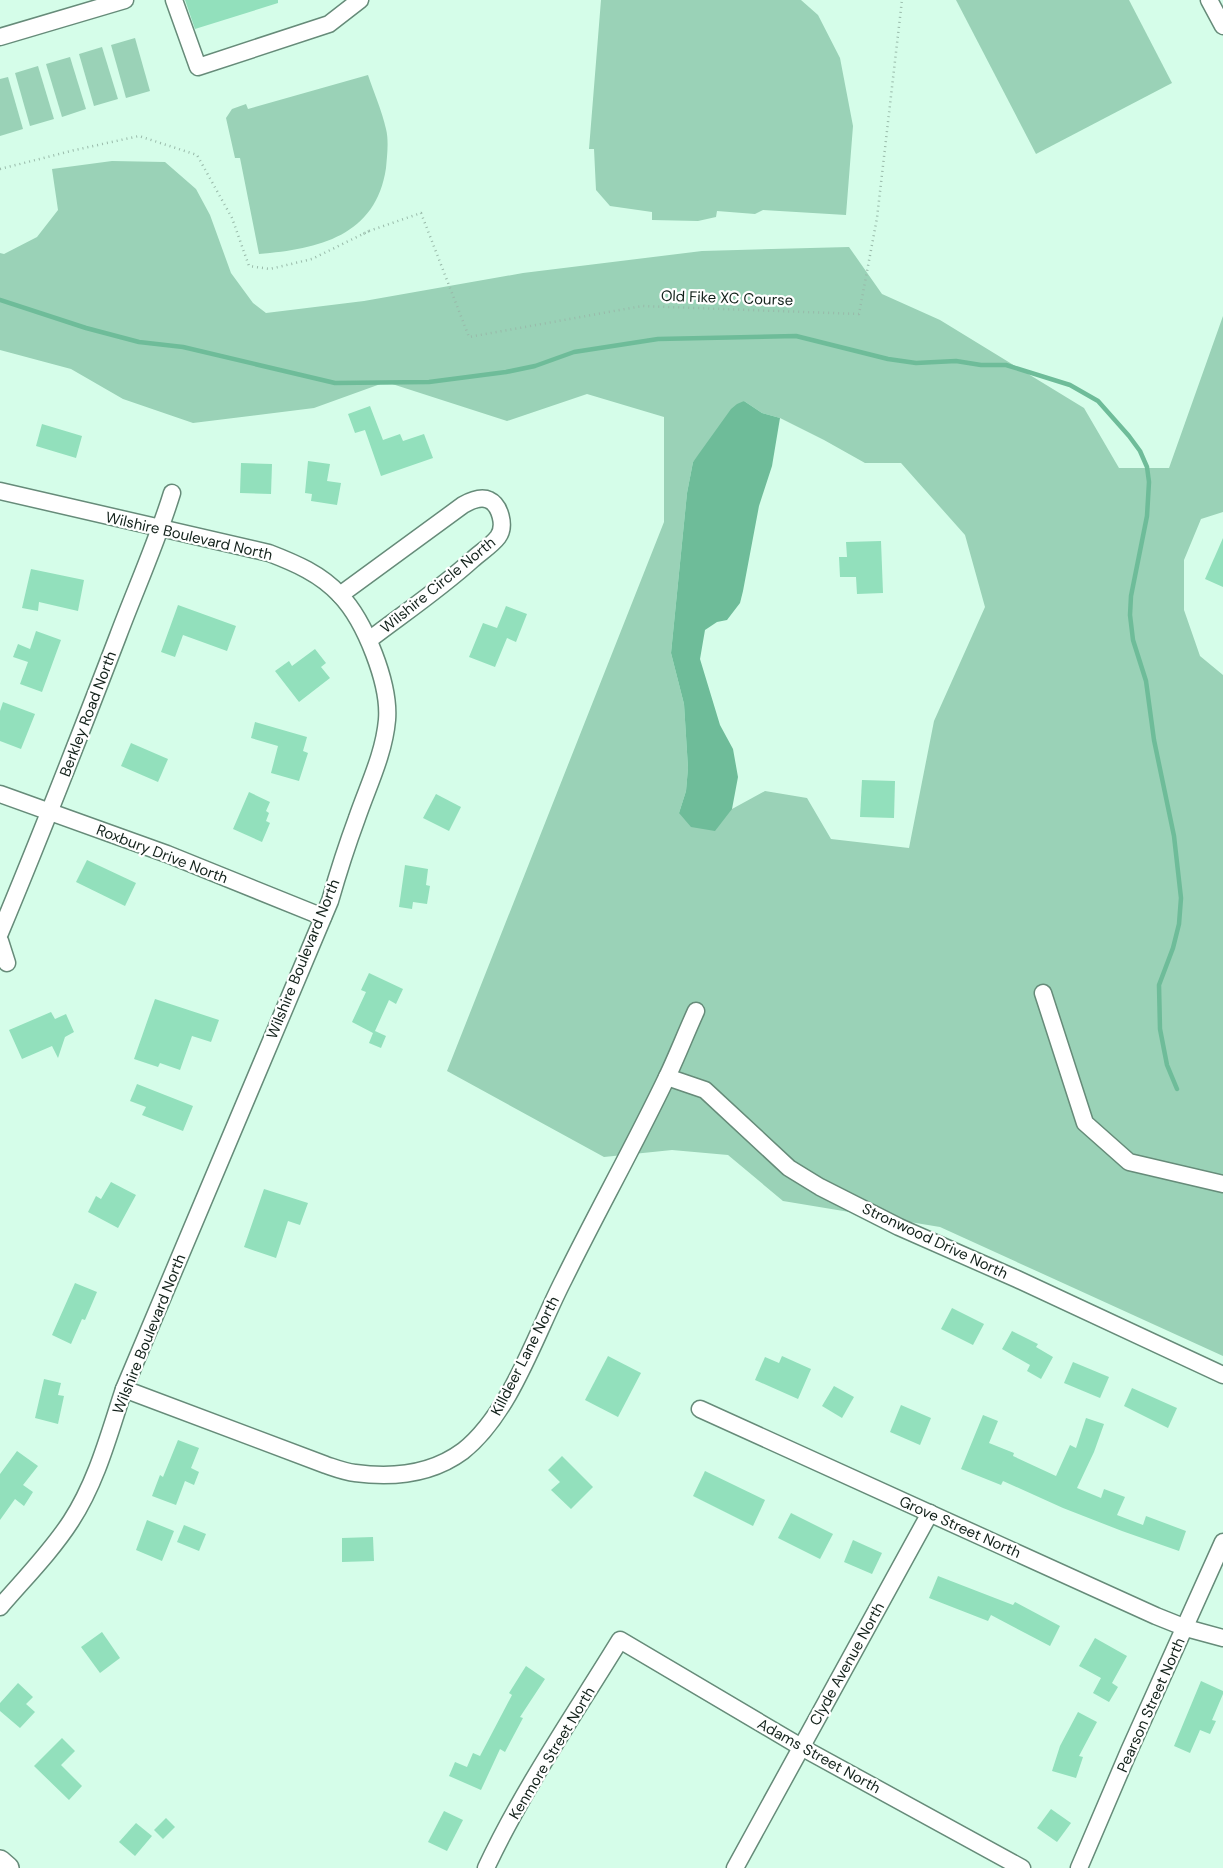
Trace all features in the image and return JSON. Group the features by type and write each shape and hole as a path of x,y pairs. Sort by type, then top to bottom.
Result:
{"main road":[{"path":"0,1861 8,1868"}],"street":[{"path":"0,37 124,0"},
{"path":"174,0 198,67 329,24 360,0"},
{"path":"1209,0 1223,26"},
{"name":"Wilshire Boulevard North","path":"0,491 269,553 302,566 318,576 340,595 369,640 382,680 386,698 387,720 381,749 370,785 323,917 124,1389 100,1463 90,1486 71,1521 0,1607"},
{"name":"Berkley Road North","path":"0,933 51,811 161,529 172,493"},
{"name":"Wilshire Circle North","path":"340,595 463,505 472,500 487,499 494,503 499,511 502,523 501,532 498,537 459,571 369,640"},
{"name":"Roxbury Drive North","path":"0,794 167,854 323,917"},
{"path":"0,940 7,963"},
{"path":"1043,993 1085,1123 1129,1162 1223,1184"},
{"name":"Killdeer Lane North","path":"124,1389 326,1465 353,1473 398,1475 424,1470 462,1452 483,1433 502,1406 533,1346 562,1282 667,1077 696,1012"},
{"name":"Stronwood Drive North","path":"667,1077 705,1090 790,1168 820,1187 899,1227 1017,1279 1223,1375"},
{"name":"Grove Street North","path":"700,1409 1186,1628 1223,1638"},
{"name":"Clyde Avenue North","path":"735,1868 930,1514"},
{"name":"Pearson Street North","path":"1079,1868 1129,1751 1186,1628 1223,1542"},
{"name":"Adams Street North","path":"620,1640 801,1747 1022,1868"},
{"name":"Kenmore Street North","path":"486,1868 538,1774 620,1640"}],"path":[{"name":"Old Fike XC Course","path":"0,169 139,136 197,155 232,218 249,266 270,269 312,259 368,231 421,213 469,337 642,306 859,314 877,218 902,0"},
{"name":"Old Fike XC Course","path":"363,234 368,231"}],"shaded area":[{"path":"601,0 801,0 818,15 840,58 853,126 846,215 763,210 755,214 717,211 716,217 698,221 652,220 652,212 610,206 596,190 594,149 589,149"},
{"path":"956,0 1129,0 1172,83 1036,154"},
{"path":"135,38 150,91 126,98 111,45"},
{"path":"102,47 118,99 94,106 79,54"},
{"path":"70,57 86,109 62,117 46,64"},
{"path":"38,66 54,119 30,126 15,73"},
{"path":"368,75 384,122 388,143 386,168 380,191 370,209 357,224 341,235 323,243 281,252 259,254 240,158 235,158 226,118 232,109 246,104 248,109"},
{"path":"8,77 23,129 0,136 0,79"},
{"path":"112,161 165,162 196,189 210,215 231,273 253,303 266,313 364,301 523,273 702,251 849,247 882,294 940,320 1084,408 1119,468 1169,468 1223,316 1223,512 1201,519 1184,560 1184,610 1200,656 1223,675 1223,1356 940,1227 783,1201 728,1155 672,1150 604,1157 447,1071 664,522 664,417 587,394 507,421 386,382 314,408 193,423 123,399 71,369 0,350 0,253 4,254 37,237 58,210 52,169","holes":["744,401 762,413 780,418 865,463 901,463 965,535 985,607 934,721 909,848 831,839 807,798 765,791 732,809 679,813 686,791 688,768 684,704 671,653 687,493 693,462"]},
{"path":"744,401 762,413 780,418 772,466 759,506 740,603 727,620 717,622 705,630 700,659 720,725 733,749 738,777 732,809 715,831 691,827 679,813 686,791 688,768 684,704 671,653 687,493 693,462 731,409"}],"building":[{"path":"185,0 278,0 278,3 195,29"},
{"path":"370,406 383,440 400,434 403,441 424,434 433,458 381,476 365,430 355,433 348,414"},
{"path":"42,424 82,436 76,458 36,446"},
{"path":"308,461 330,464 327,481 341,483 337,505 311,501 312,494 305,493"},
{"path":"241,463 272,464 271,494 240,493"},
{"path":"1223,538 1223,587 1205,579"},
{"path":"881,541 883,593 857,594 856,577 840,577 839,557 847,557 846,542"},
{"path":"31,569 84,580 78,611 39,602 38,611 22,608"},
{"path":"178,605 236,626 227,651 183,635 175,657 161,652"},
{"path":"506,606 527,614 516,642 507,638 495,667 469,657 483,623 497,628"},
{"path":"36,631 61,640 42,692 20,684 28,662 13,657 18,644 30,649"},
{"path":"315,649 326,663 321,667 330,678 299,702 275,671 289,661 292,666"},
{"path":"3,702 35,714 21,749 0,741 0,711"},
{"path":"255,722 307,737 303,751 308,753 299,781 271,773 278,746 251,738"},
{"path":"131,743 168,759 158,782 121,766"},
{"path":"862,780 895,781 894,818 860,817"},
{"path":"249,792 270,802 266,811 269,813 266,821 270,823 262,842 233,829"},
{"path":"436,794 461,807 449,831 423,818"},
{"path":"87,860 136,883 125,906 76,882"},
{"path":"405,865 428,869 426,885 430,886 427,904 413,902 412,909 399,907"},
{"path":"369,973 403,989 396,1004 389,1000 375,1031 386,1036 381,1048 369,1043 373,1033 352,1022 366,992 361,990"},
{"path":"155,999 219,1020 211,1042 192,1036 180,1070 160,1063 158,1067 134,1059"},
{"path":"51,1012 55,1019 66,1014 74,1032 65,1037 58,1058 52,1046 22,1059 9,1030"},
{"path":"137,1084 193,1106 183,1131 142,1115 146,1107 130,1101"},
{"path":"111,1182 136,1195 118,1228 88,1212 96,1196 101,1199"},
{"path":"264,1189 308,1203 300,1225 288,1221 276,1258 244,1247"},
{"path":"75,1283 97,1292 85,1320 82,1319 71,1344 52,1335"},
{"path":"952,1308 984,1324 973,1345 941,1329"},
{"path":"1012,1331 1038,1344 1036,1347 1053,1357 1041,1379 1027,1371 1030,1365 1002,1349"},
{"path":"608,1356 641,1373 618,1417 585,1400"},
{"path":"782,1356 811,1369 798,1399 755,1380 765,1357 779,1363"},
{"path":"1073,1362 1109,1377 1100,1398 1064,1383"},
{"path":"44,1379 61,1383 58,1395 64,1396 58,1424 35,1418"},
{"path":"834,1386 854,1397 842,1418 822,1406"},
{"path":"1132,1388 1177,1408 1168,1428 1124,1406"},
{"path":"901,1405 931,1418 920,1445 890,1432"},
{"path":"983,1415 998,1421 989,1443 1014,1453 1013,1456 1056,1476 1070,1445 1076,1448 1086,1418 1104,1424 1094,1452 1077,1488 1101,1498 1104,1489 1125,1497 1117,1515 1143,1525 1146,1516 1186,1531 1179,1551 1063,1508 1003,1481 1001,1485 961,1469"},
{"path":"178,1440 199,1448 191,1468 199,1472 194,1485 185,1481 176,1505 152,1496 160,1475 163,1477"},
{"path":"17,1451 38,1466 23,1485 33,1492 24,1506 15,1499 0,1520 0,1474"},
{"path":"562,1456 593,1487 571,1509 551,1490 560,1482 548,1470"},
{"path":"705,1471 765,1500 753,1526 693,1496"},
{"path":"791,1513 833,1534 820,1559 778,1538"},
{"path":"147,1520 174,1531 162,1561 136,1550"},
{"path":"184,1525 206,1534 199,1551 177,1542"},
{"path":"373,1537 374,1561 342,1562 342,1538"},
{"path":"853,1540 882,1553 872,1574 844,1562"},
{"path":"938,1576 1013,1605 1015,1602 1060,1626 1050,1646 991,1615 988,1621 929,1598"},
{"path":"102,1632 120,1658 100,1673 81,1647"},
{"path":"1095,1638 1127,1656 1112,1683 1118,1687 1109,1702 1093,1693 1101,1678 1079,1666"},
{"path":"526,1666 545,1679 520,1717 523,1718 505,1752 500,1749 481,1790 449,1776 455,1762 467,1767 473,1753 480,1756 512,1695 509,1693"},
{"path":"1201,1681 1223,1691 1223,1694 1212,1720 1216,1721 1210,1734 1200,1730 1190,1753 1174,1746"},
{"path":"18,1683 33,1697 26,1704 35,1712 20,1728 0,1711 0,1703"},
{"path":"1078,1712 1097,1722 1079,1756 1083,1757 1076,1778 1052,1771 1060,1746"},
{"path":"62,1738 75,1751 61,1765 82,1786 69,1800 34,1766"},
{"path":"1051,1809 1071,1823 1057,1842 1037,1828"},
{"path":"444,1811 463,1820 447,1851 428,1842"},
{"path":"166,1818 175,1827 163,1839 154,1830"},
{"path":"136,1823 152,1836 135,1856 119,1842"}],"waterway":[{"path":"0,300 86,328 139,342 183,347 335,383 429,382 506,372 535,366 574,352 658,339 796,336 888,359 916,363 956,361 981,365 1006,365 1070,385 1098,401 1140,451 1147,467 1149,482 1147,516 1131,596 1130,615 1133,640 1146,681 1154,740 1174,836 1181,898 1179,924 1173,948 1159,985 1160,1029 1167,1065 1177,1089"}]}
